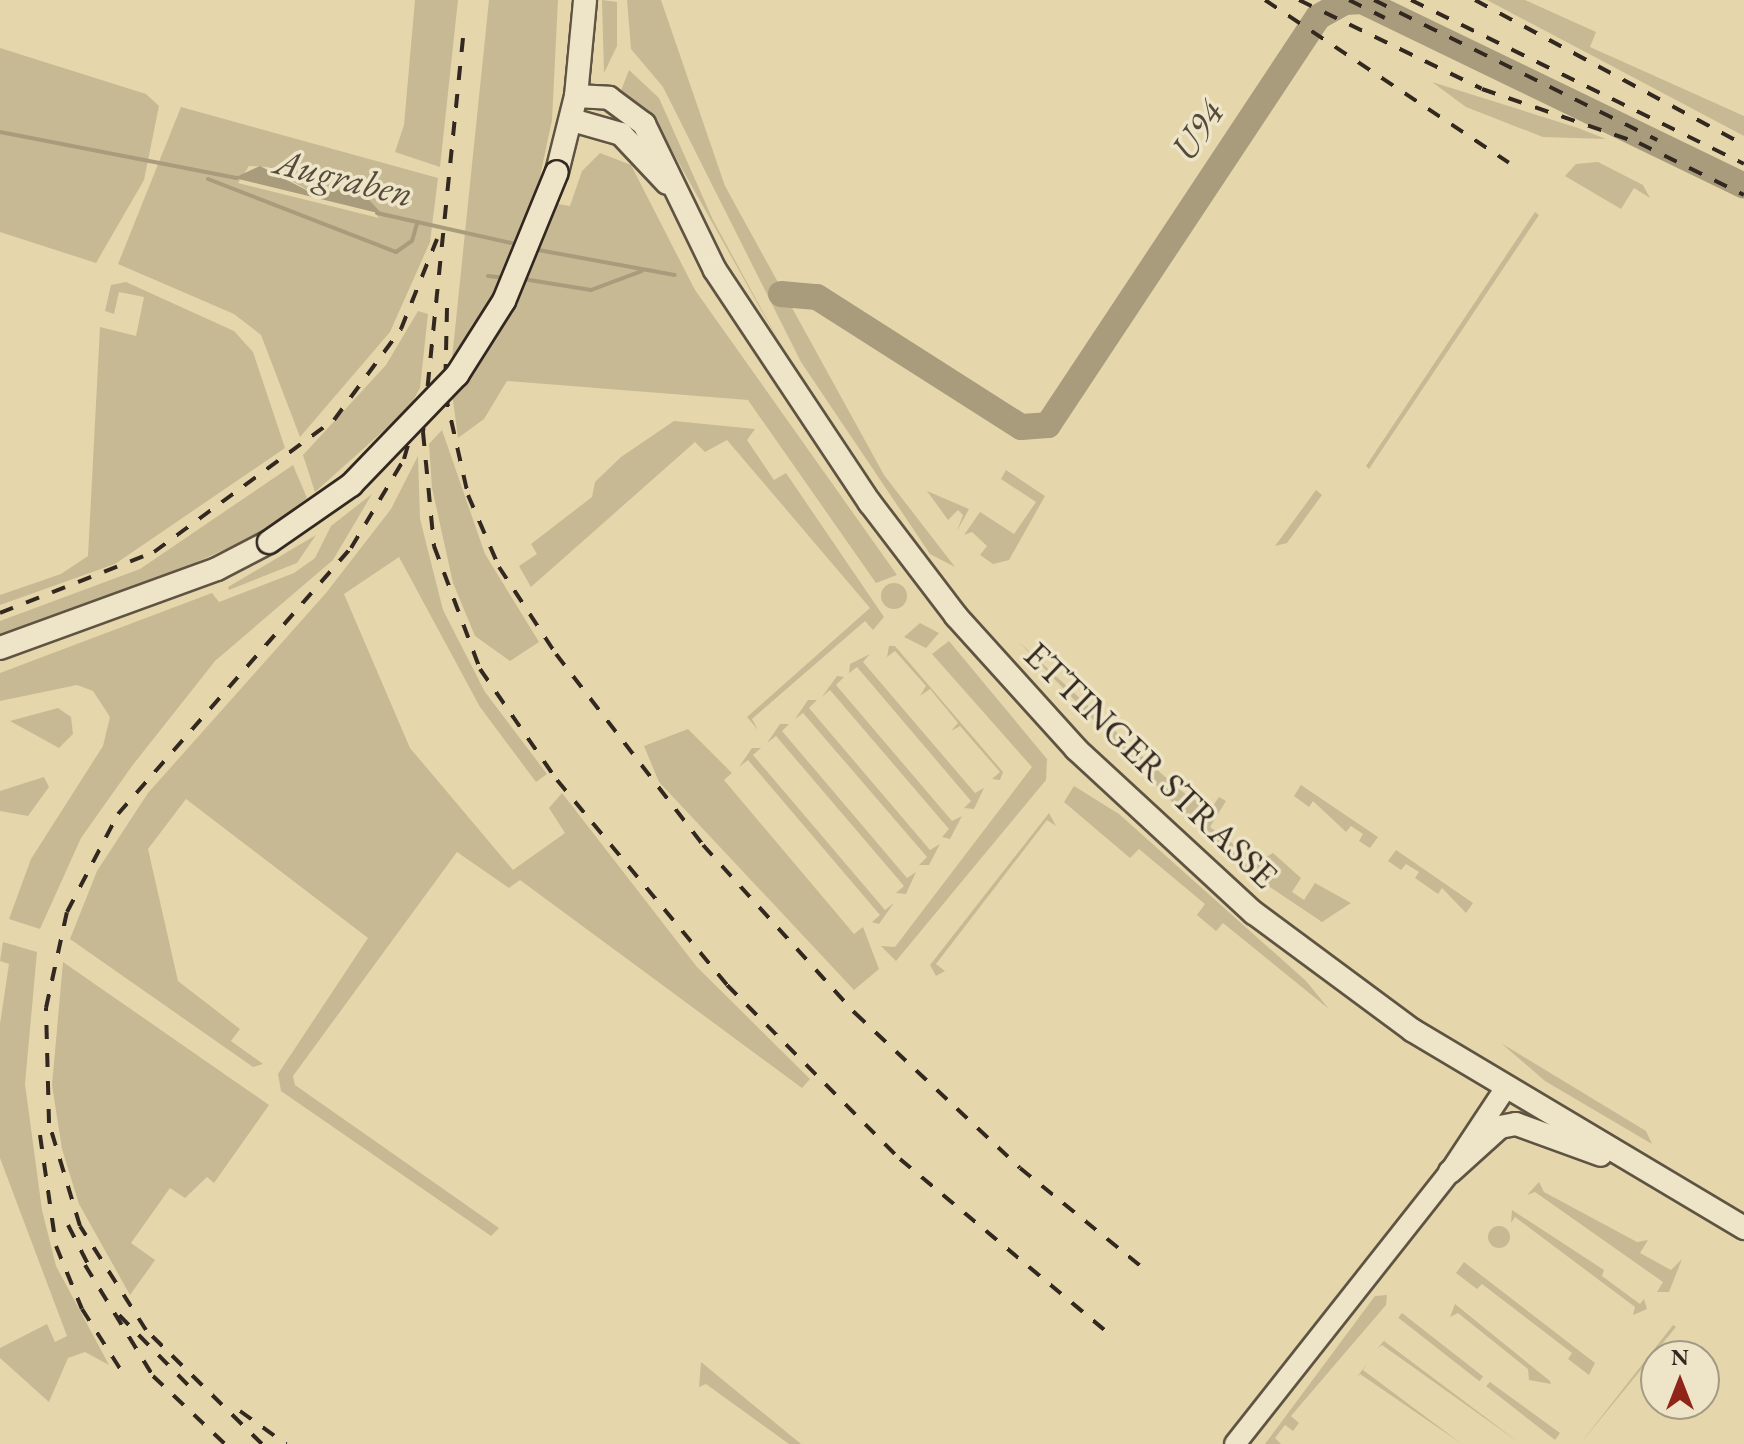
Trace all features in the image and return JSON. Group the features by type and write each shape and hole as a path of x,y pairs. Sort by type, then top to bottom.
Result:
{"main road":[{"path":"0,648 179,584 269,542 360,476 457,375 504,301 557,172 576,96 585,0"},
{"name":"ETTINGER STRASSE","path":"576,96 609,98 632,112 661,151 672,187 752,330 870,503 1043,716 1254,913 1505,1089 1744,1228"},
{"name":"ETTINGER STRASSE","path":"572,120 621,134 672,187"},
{"path":"1450,1172 1500,1127 1516,1124 1630,1160"}],"street":[{"path":"1235,1444 1450,1172 1505,1089"}],"shaded area":[{"path":"415,0 458,0 440,167 395,152 404,125"},
{"path":"489,0 558,0 552,120 535,200 570,206 582,171 600,153 631,165 695,290 897,575 876,583 748,400 507,381 484,419 458,438 450,378"},
{"path":"602,0 617,2 617,46 604,73"},
{"path":"627,0 661,0 725,186 884,475 955,567 930,554 801,362 663,87 631,49"},
{"path":"1487,0 1525,0 1596,32 1590,47 1744,116 1744,136"},
{"path":"0,48 146,94 159,106 144,180 96,263 0,232"},
{"path":"629,70 659,98 713,220 787,356 666,140 620,93"},
{"path":"1432,82 1606,139 1543,137 1466,107"},
{"path":"181,107 438,178 430,242 390,332 300,437 261,335 234,314 118,264","holes":["249,166 268,167 309,191 359,189 379,218 238,183"]},
{"path":"1598,162 1643,185 1650,198 1634,188 1621,209 1565,176 1576,164"},
{"path":"260,166 308,191 359,189 382,214 234,178"},
{"path":"1535,212 1539,215 1369,469 1366,466"},
{"path":"126,282 234,331 253,352 285,448 115,564 0,605 0,595 61,574 88,556 100,327 136,336 144,297 119,292 114,314 105,311 111,285"},
{"path":"418,311 428,314 420,388 409,408 315,492 303,455 386,365"},
{"path":"674,421 755,429 747,440 774,480 786,473 884,617 873,630 865,621 752,719 758,730 747,717 870,608 727,440 705,452 695,442 531,587 519,566 537,554 531,544 592,497 595,482 621,457"},
{"path":"442,430 485,554 539,642 510,661 475,636 453,583 432,488 429,444"},
{"path":"418,456 420,519 443,610 485,692 547,774 536,782 480,707 399,557 344,594 410,748 513,870 565,833 549,808 562,793 697,967 810,1079 802,1088 520,880 509,888 457,852 293,1076 295,1085 499,1228 491,1236 281,1091 278,1074 368,938 186,799 148,849 178,981 240,1029 231,1041 263,1064 253,1067 70,939 97,871 148,793 326,593 391,509"},
{"path":"293,465 307,498 263,532 124,595 0,636 0,621 140,569"},
{"path":"1006,470 1045,496 1009,560 993,564 980,555 987,546 972,532 964,535 980,512 1014,534 1036,502 1001,479"},
{"path":"1316,490 1322,495 1287,543 1275,546"},
{"path":"927,491 969,509 957,531 963,515 958,510 948,520"},
{"path":"372,494 333,560 215,661 132,766 81,838 40,929 9,919 31,859 103,746 110,717 93,691 77,685 0,701 0,673 212,593 219,602 294,573 315,558 331,526"},
{"path":"316,535 297,563 229,590 228,587"},
{"path":"894,583 903,587 907,596 903,605 894,609 885,605 881,596 885,587"},
{"path":"920,623 939,633 926,648 904,637"},
{"path":"949,641 1047,759 1046,780 896,961 881,946 895,947 1032,767 932,654"},
{"path":"1019,642 1177,788 1210,810 1219,797 1226,801 1210,827 1258,862 1273,853 1301,878 1292,892 1304,900 1315,883 1351,903 1322,922 1258,879 1176,806"},
{"path":"889,646 895,646 1003,772 1000,780 992,779 1000,772 960,726 951,731 958,723 930,689 920,696 926,686 895,651 887,657"},
{"path":"870,654 863,662 975,793 984,788 974,809 964,808 971,801 857,667 849,673 850,664"},
{"path":"837,676 844,677 836,685 952,821 962,816 950,839 942,837 949,829 830,690 822,697"},
{"path":"808,700 817,700 809,708 930,850 940,844 929,865 919,865 927,857 803,713 795,719"},
{"path":"58,708 71,717 73,734 59,748 10,721"},
{"path":"780,724 789,724 782,731 907,878 916,872 906,894 896,893 904,886 776,736 767,743"},
{"path":"688,729 732,773 724,780 854,934 863,927 879,969 854,990 659,782 644,746"},
{"path":"752,748 761,748 753,755 885,910 894,903 879,924 872,922 880,915 748,760 739,767"},
{"path":"44,777 49,787 28,816 0,811 0,791"},
{"path":"1301,785 1378,837 1370,848 1359,841 1363,834 1351,826 1346,832 1313,801 1309,807 1294,796"},
{"path":"1074,786 1119,814 1306,981 1329,1009 1223,923 1216,931 1197,915 1205,904 1139,849 1130,858 1064,802"},
{"path":"1049,813 1056,826 1047,820 936,964 945,971 936,976 930,965"},
{"path":"1396,850 1473,903 1466,913 1442,888 1438,894 1415,878 1419,872 1406,864 1401,870 1388,861"},
{"path":"3,942 37,952 25,1084 42,1210 56,1266 109,1365 85,1352 68,1358 49,1402 0,1358 0,1348 47,1324 55,1342 67,1336 0,1158 0,1024 9,964 0,961"},
{"path":"63,962 269,1105 214,1183 207,1177 185,1198 170,1188 131,1243 155,1260 130,1295 79,1204 62,1149 52,1085"},
{"path":"1501,1043 1646,1131 1652,1144 1545,1081"},
{"path":"1539,1182 1544,1192 1637,1242 1648,1240 1640,1253 1671,1270 1682,1259 1669,1292 1657,1292 1663,1282 1535,1192 1527,1195"},
{"path":"1512,1210 1604,1270 1602,1276 1640,1304 1644,1299 1647,1309 1633,1315 1635,1307 1515,1217 1511,1223"},
{"path":"1495,1226 1503,1226 1510,1237 1503,1248 1495,1248 1488,1241 1488,1233"},
{"path":"1464,1262 1595,1363 1589,1375 1568,1359 1572,1353 1482,1284 1477,1289 1456,1273"},
{"path":"1387,1295 1386,1305 1291,1416 1299,1423 1293,1431 1285,1425 1275,1438 1281,1444 1265,1444 1375,1296"},
{"path":"1455,1304 1551,1384 1529,1380 1528,1369 1458,1313 1450,1317"},
{"path":"1402,1313 1483,1376 1479,1381 1398,1318"},
{"path":"1673,1325 1676,1327 1665,1340 1661,1340"},
{"path":"1388,1336 1384,1341 1521,1444 1382,1345 1377,1349"},
{"path":"701,1362 801,1444 789,1444 706,1384 699,1387"},
{"path":"1367,1364 1363,1370 1462,1444 1360,1374 1356,1378"},
{"path":"1640,1367 1640,1371 1580,1444"},
{"path":"1490,1382 1560,1433 1555,1440 1486,1386"}],"waterway":[{"name":"U94","path":"781,294 817,297 1021,427 1048,425 1318,17 1345,2 1362,1 1744,186"},
{"path":"0,132 237,178"},
{"path":"208,179 396,252 412,241 417,224"},
{"name":"Augraben","path":"377,213 520,245"},
{"name":"Augraben","path":"533,249 675,275"},
{"path":"523,279 591,290 642,271"},
{"path":"488,276 506,278"},
{"name":"Augraben","path":"781,294 798,293"}],"railway":[{"path":"1265,0 1509,163"},
{"path":"1299,0 1482,89 1639,143 1744,195"},
{"path":"1349,0 1385,18"},
{"path":"1374,0 1657,140"},
{"path":"1411,0 1744,164"},
{"path":"1475,0 1744,145"},
{"path":"463,38 423,432 434,546 480,669 557,780 727,985 900,1159 1109,1334"},
{"path":"0,613 154,552 334,420 401,329 437,239"},
{"path":"447,308 445,393 468,495 499,567 556,654 703,845 855,1013 1020,1168 1149,1273"},
{"path":"262,1444 146,1330 80,1226 49,1123 46,1008 67,912 118,814 351,548 404,459 416,417"},
{"path":"40,1135 56,1246 82,1309 124,1375"},
{"path":"68,1225 93,1274"},
{"path":"85,1265 153,1376 225,1444"},
{"path":"119,1315 197,1394"},
{"path":"240,1411 286,1444"}]}
